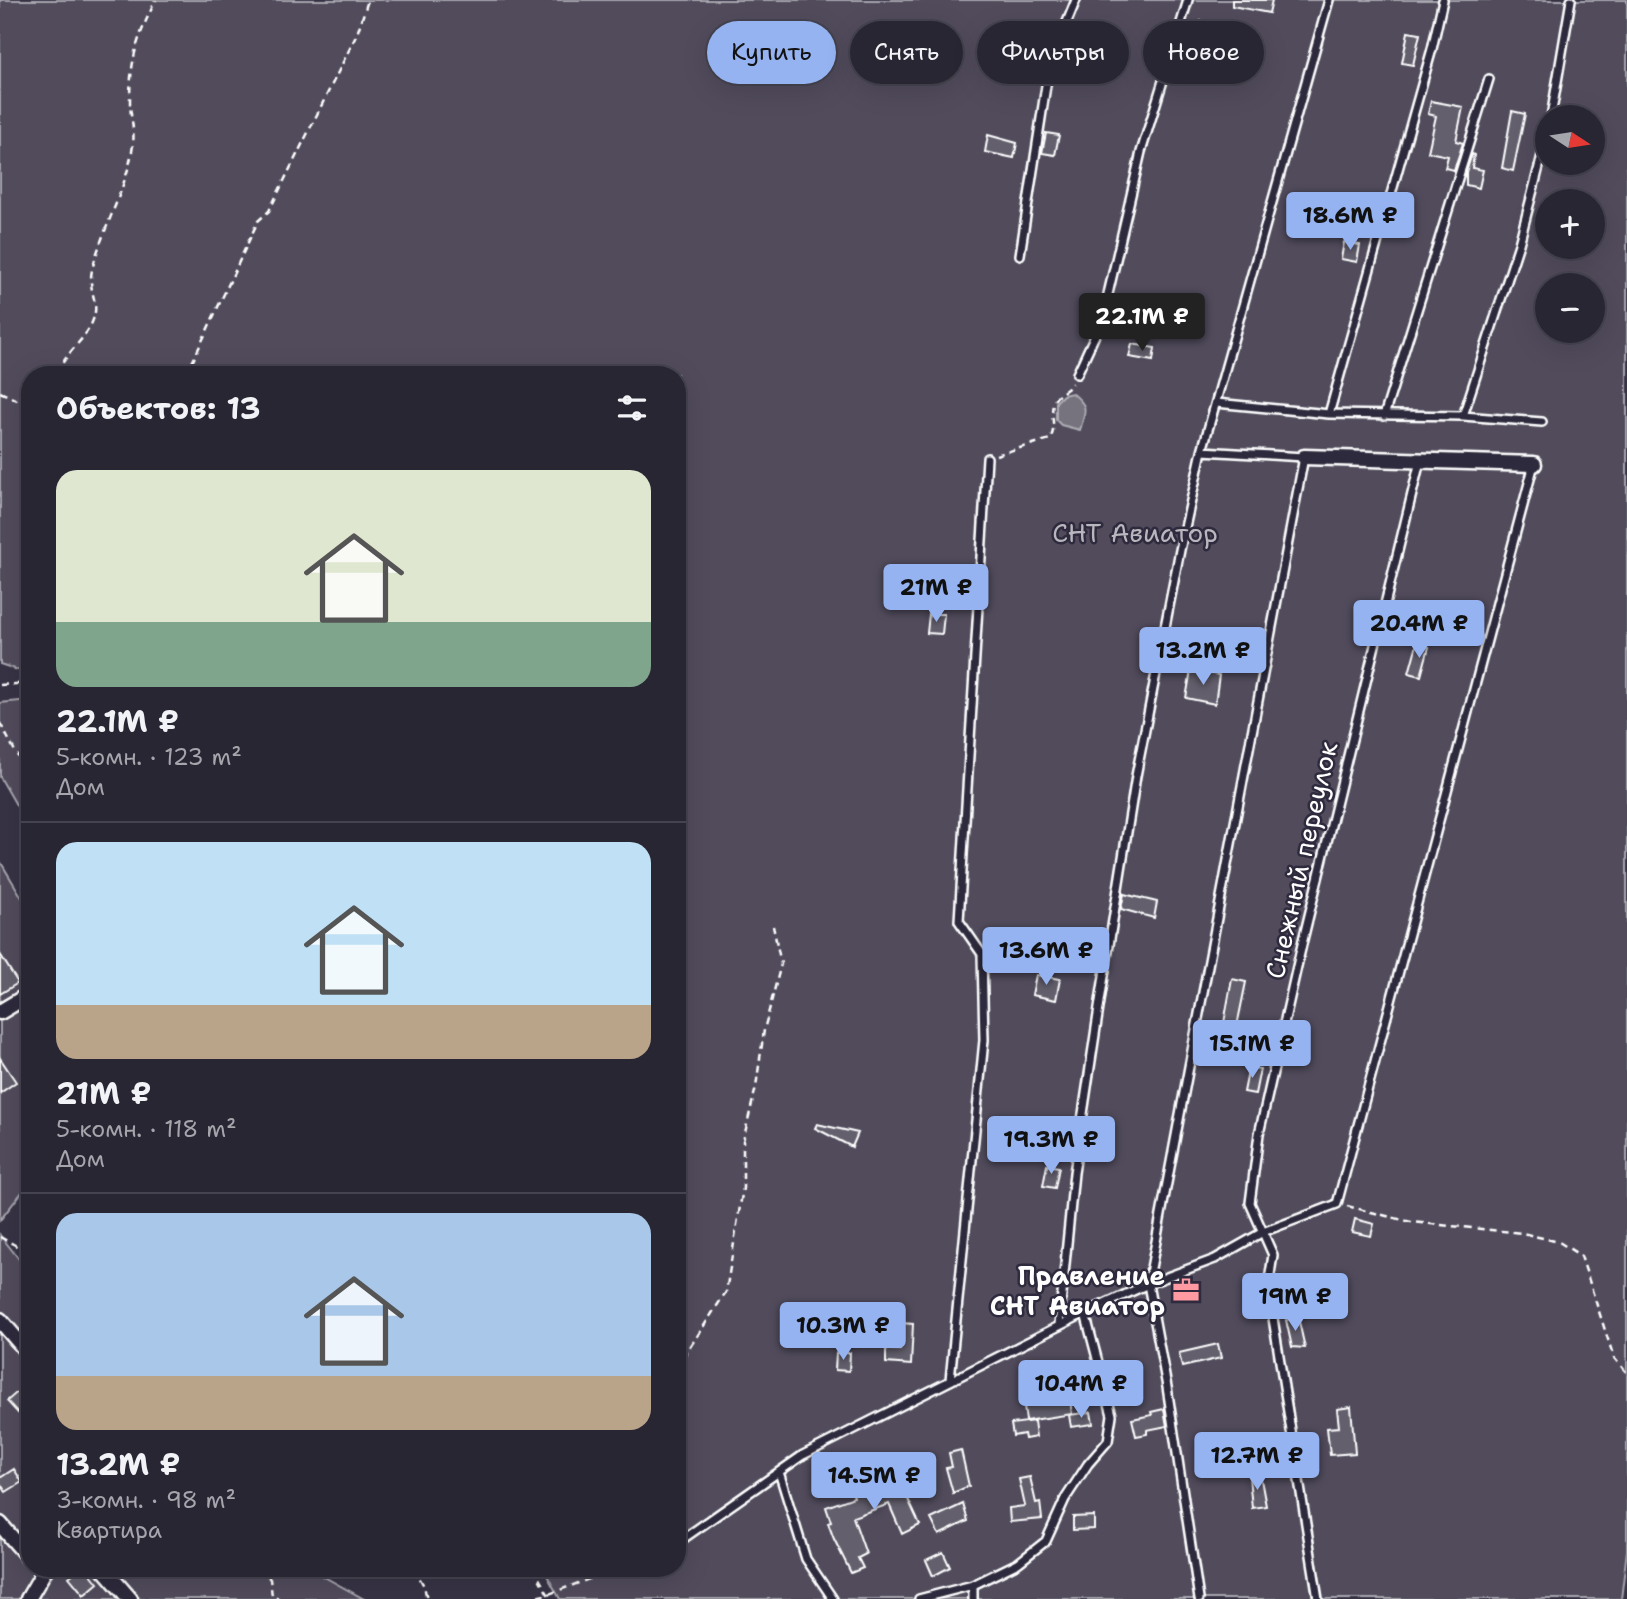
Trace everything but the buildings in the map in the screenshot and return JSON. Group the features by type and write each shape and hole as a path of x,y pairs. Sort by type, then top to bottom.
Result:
{"street":[{"path":"1304,457 1534,464"},
{"path":"0,1012 21,999"},
{"path":"0,1320 21,1344"},
{"path":"0,1524 21,1548"},
{"path":"28,1599 39,1577"},
{"path":"111,1577 130,1599"}],"lane":[{"path":"1020,255 1049,66 1076,0"},
{"path":"1077,374 1102,320 1141,152 1188,0"},
{"path":"1059,1325 1074,1173 1132,803 1181,550 1202,452 1329,0"},
{"path":"1329,414 1432,49 1443,0"},
{"path":"1553,105 1572,0"},
{"path":"1384,416 1489,79"},
{"path":"1463,416 1519,244 1537,175"},
{"path":"1216,402 1329,414 1463,416 1542,422"},
{"path":"1199,1599 1167,1387 1148,1284 1304,457 1202,452"},
{"path":"950,1380 984,1040 982,954 959,922 987,458"},
{"name":"Снежный переулок","path":"1318,1599 1268,1287 1273,1255 1250,1203 1259,1134 1306,927 1419,461"},
{"path":"686,1537 803,1455 1059,1325 1148,1284 1214,1259 1263,1232 1337,1204 1534,464"},
{"path":"919,1599 973,1585 1018,1563 1046,1541 1065,1499 1088,1464 1108,1441 1112,1415 1085,1313"},
{"path":"779,1472 806,1559 833,1599"},
{"path":"973,1585 973,1599"}],"path":[{"path":"60,366 92,324 96,310 91,294 92,272 134,142 130,103 133,51 156,0"},
{"path":"191,366 258,221 269,211 356,34 368,0"},
{"path":"987,458 1050,439 1054,431 1052,406 1055,399 1069,389 1077,374"},
{"path":"0,392 21,402"},
{"path":"0,685 21,684"},
{"path":"0,723 21,760"},
{"path":"686,1353 726,1292 743,1188 743,1141 756,1087 764,1030 781,964 773,926"},
{"path":"1337,1204 1411,1223 1522,1233 1559,1242 1581,1256 1614,1358 1627,1373"},
{"path":"0,1237 15,1245 21,1252"},
{"path":"268,1577 272,1596 279,1599"},
{"path":"419,1577 427,1599"},
{"path":"539,1577 551,1599"},
{"path":"526,1599 549,1594 592,1577"}],"green space":[{"name":"СНТ Авиатор","path":"0,0 1627,0 1627,1550 1621,1599 560,1599 548,1577 686,1577 686,366 21,366 21,671 0,664"},
{"path":"21,701 21,813 0,777 0,703"},
{"path":"0,861 21,896 21,1193 0,1220"},
{"path":"0,1235 21,1262 21,1577 324,1577 364,1599 0,1599"}],"shaded area":[{"path":"1072,393 1085,409 1080,430 1061,425 1056,420 1056,402 1063,395"}],"place":[{"name":"Правление СНТ Авиатор","path":"1186,1290"}]}
